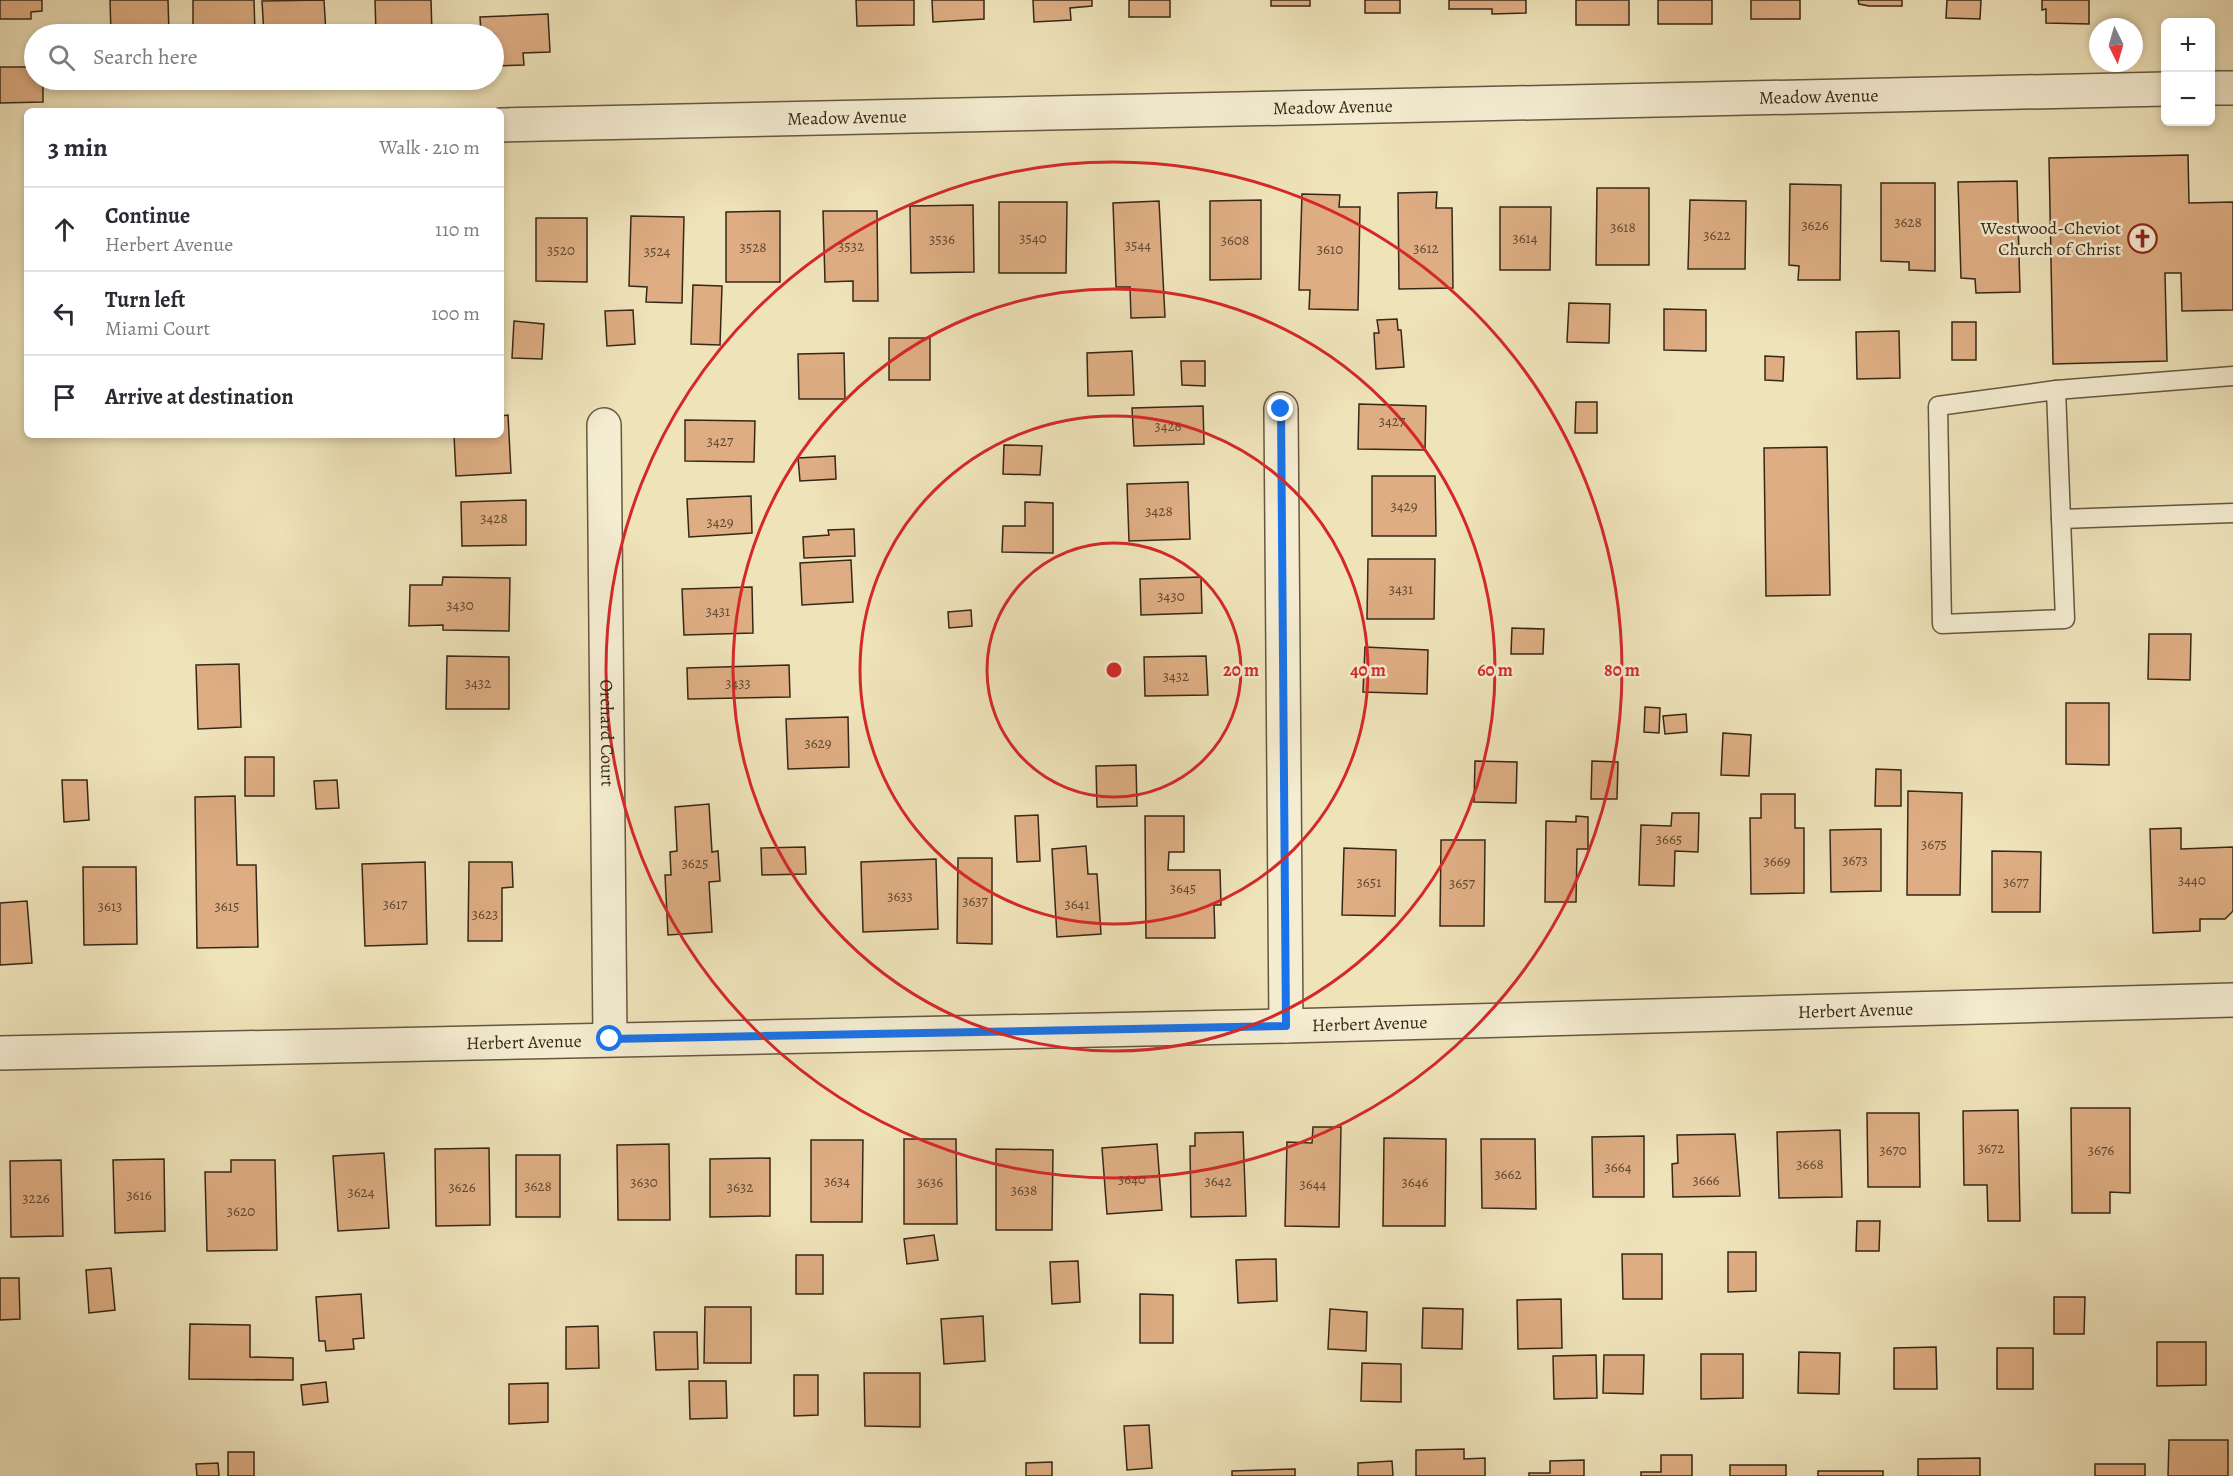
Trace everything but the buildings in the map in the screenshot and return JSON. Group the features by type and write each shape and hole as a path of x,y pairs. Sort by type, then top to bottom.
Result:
{"street":[{"path":"2215,88 2233,88"},
{"name":"Meadow Avenue","path":"504,125 2161,89"},
{"path":"1281,409 1286,1026"},
{"name":"Orchard Court","path":"604,425 610,1039"},
{"name":"Herbert Avenue","path":"0,1053 1286,1026 2233,1000"}],"lane":[{"path":"2056,390 2066,619 1942,624 1938,406 2056,390 2233,376"},
{"path":"2061,519 2233,513"}],"place":[{"name":"Westwood-Cheviot Church of Christ","path":"2142,238"}],"route":[{"path":"610,1039 1286,1026 1281,409"}]}
